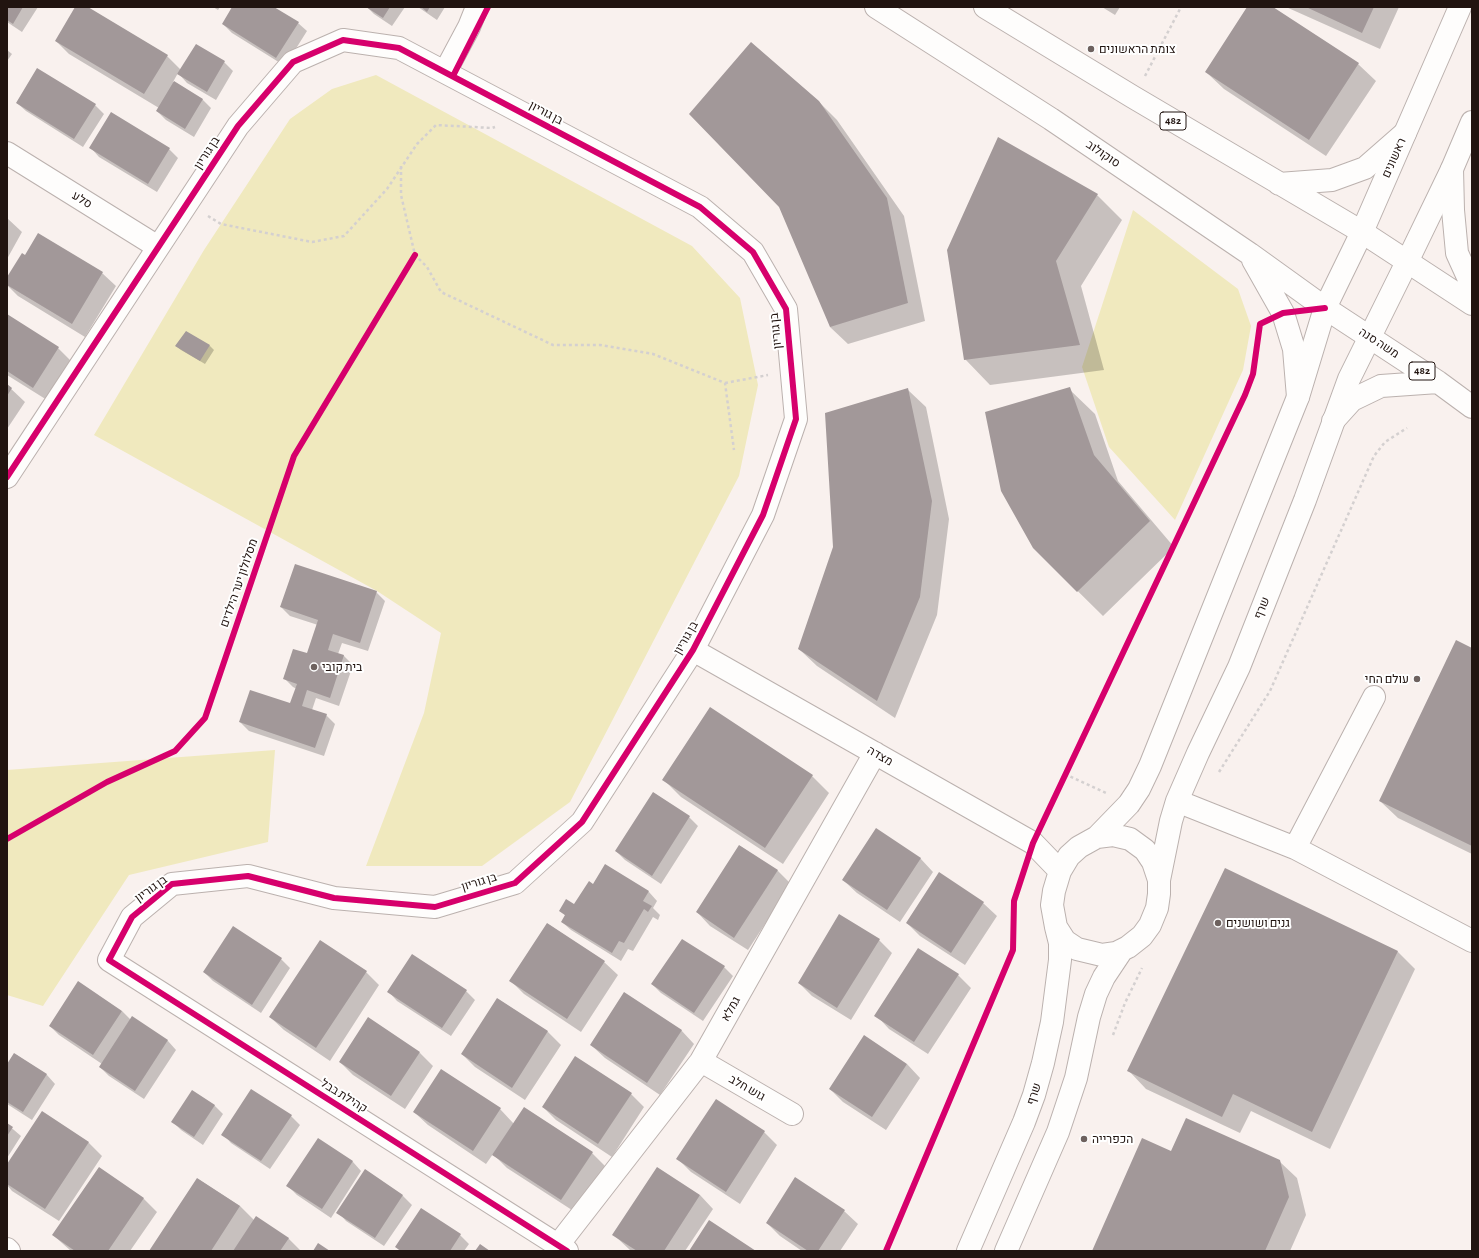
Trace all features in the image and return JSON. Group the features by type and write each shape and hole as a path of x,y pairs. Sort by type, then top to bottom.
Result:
{"street":[{"path":"441,70 457,27 462,7"},
{"path":"441,70 469,27 477,7"},
{"name":"סוקולוב","path":"876,7 1051,119 1250,254 1325,308"},
{"name":"482","path":"985,7 1133,97 1362,232 1472,304"},
{"name":"ראשונים","path":"1325,308 1362,232 1460,7"},
{"name":"בן גוריון","path":"7,477 238,126 293,62 343,40 399,48 700,207 753,252 786,309 796,419 763,515 693,650 582,822 515,883 435,907 334,898 248,876 172,884 132,917 109,960"},
{"path":"1370,337 1452,169 1472,122"},
{"path":"1279,184 1332,180 1365,168 1405,133"},
{"name":"סלע","path":"7,153 158,248"},
{"path":"1452,169 1453,210 1457,252 1472,286"},
{"path":"1250,254 1283,313 1294,349 1298,397"},
{"path":"1097,837 1113,836 1130,839 1145,850 1153,862 1159,880 1158,908 1150,925 1142,936 1128,947 1116,953 1102,956 1076,949 1066,941 1056,927 1052,905 1054,891 1060,871 1069,856 1079,847 1097,837 1129,804 1139,789 1150,766 1298,397 1325,308"},
{"name":"משה סנה","path":"1325,308 1438,382 1472,407"},
{"name":"שרף","path":"1159,880 1171,821 1178,802 1198,753 1239,667 1305,500 1349,379 1370,337"},
{"path":"1333,421 1352,400 1382,386 1438,382"},
{"name":"מצדה","path":"693,650 1033,843 1060,871"},
{"path":"1295,848 1374,697"},
{"name":"גמלא","path":"562,1248 701,1061 875,754"},
{"path":"1178,802 1295,848 1472,940"},
{"name":"שרף","path":"968,1251 1024,1122 1034,1095 1043,1063 1052,1022 1060,960 1060,943 1056,927"},
{"path":"1006,1251 1058,1132 1076,1078 1089,1017 1096,994 1104,977 1122,950"},
{"name":"קהילת בבל","path":"109,960 562,1248"},
{"name":"גוש חלב","path":"701,1061 792,1114"}],"path":[{"path":"1133,97 1180,7"},
{"path":"186,205 221,224 312,242 344,236 387,189 417,144 436,125 492,128 522,113"},
{"path":"401,166 401,195 415,255 427,267 441,292 553,345 600,345 653,354 725,383 791,370"},
{"path":"411,262 415,255"},
{"path":"725,383 734,450"}],"shaded area":[{"path":"376,75 692,246 740,298 758,385 739,476 570,802 482,866 366,866 424,713 441,633 377,591 94,435 204,250 290,119 332,89"},
{"path":"1133,210 1238,289 1251,326 1243,370 1175,520 1109,447 1082,367"},
{"path":"275,750 268,842 129,875 43,1006 7,995 7,770"}],"building":[{"path":"7,7 23,7 13,24 7,20"},
{"path":"75,7 88,7 168,55 144,94 55,41"},
{"path":"232,7 274,7 299,22 276,58 222,24"},
{"path":"366,7 390,7 383,18"},
{"path":"421,7 430,7 427,12"},
{"path":"1247,7 1273,7 1359,63 1309,140 1205,72"},
{"path":"1306,7 1374,7 1362,33"},
{"path":"751,42 819,101 887,198 908,303 830,327 779,207 689,114"},
{"path":"196,44 225,61 207,92 177,74"},
{"path":"37,68 96,104 74,139 16,103"},
{"path":"174,81 203,99 185,129 156,111"},
{"path":"111,112 170,148 148,184 89,148"},
{"path":"998,137 1098,194 1056,261 1080,345 964,360 947,250"},
{"path":"38,233 103,272 72,324 7,285 7,277 22,253 25,255"},
{"path":"7,314 59,347 33,388 7,371"},
{"path":"186,331 210,345 200,361 175,346"},
{"path":"7,384 12,388 7,396"},
{"path":"1070,387 1094,455 1150,521 1077,592 1033,548 1001,491 985,412"},
{"path":"908,388 932,501 920,597 877,701 798,649 833,547 825,413"},
{"name":"בית קובי","path":"295,564 377,591 360,643 333,634 328,650 344,655 330,698 307,690 302,706 327,714 315,748 239,722 250,690 290,703 297,684 283,679 293,649 307,653 318,620 280,607"},
{"path":"1456,640 1472,648 1472,846 1379,801"},
{"path":"710,707 813,775 765,848 662,780"},
{"path":"653,792 690,816 652,876 615,851"},
{"path":"876,828 921,858 887,910 842,880"},
{"path":"739,845 778,870 734,938 696,912"},
{"path":"605,864 649,891 643,901 652,906 648,912 644,909 624,943 619,941 612,953 561,922 565,915 559,911 566,899 574,904 589,881 593,884"},
{"path":"1225,868 1398,951 1312,1132 1233,1094 1222,1117 1127,1071"},
{"path":"939,872 984,902 951,953 906,923"},
{"path":"839,914 880,939 837,1008 798,983"},
{"path":"547,923 605,961 567,1019 509,981"},
{"path":"233,926 282,958 252,1005 203,972"},
{"path":"682,939 725,966 694,1013 651,984"},
{"path":"320,940 367,971 316,1048 269,1017"},
{"path":"918,948 959,974 914,1042 874,1016"},
{"path":"412,954 467,990 442,1028 387,992"},
{"path":"78,981 122,1011 93,1055 49,1026"},
{"path":"624,992 682,1030 647,1083 590,1045"},
{"path":"497,998 548,1031 512,1088 461,1054"},
{"path":"132,1016 168,1040 135,1091 99,1067"},
{"path":"368,1017 420,1052 391,1096 339,1062"},
{"path":"864,1035 907,1064 872,1117 829,1089"},
{"path":"14,1053 47,1074 23,1112 7,1102 7,1064"},
{"path":"575,1056 632,1093 598,1144 542,1107"},
{"path":"441,1069 501,1108 473,1151 413,1112"},
{"path":"251,1089 292,1115 261,1161 221,1135"},
{"path":"192,1090 215,1105 194,1137 171,1122"},
{"path":"716,1099 765,1131 726,1192 676,1159"},
{"path":"524,1107 593,1152 561,1200 492,1155"},
{"path":"42,1111 89,1142 45,1209 7,1184 7,1164"},
{"path":"1186,1118 1280,1160 1289,1197 1265,1251 1092,1251 1142,1138 1171,1151"},
{"path":"7,1123 13,1127 7,1136"},
{"path":"318,1138 353,1161 322,1209 286,1186"},
{"path":"99,1167 144,1198 108,1251 75,1251 52,1235"},
{"path":"657,1167 700,1195 664,1251 637,1251 612,1235"},
{"path":"365,1169 403,1195 375,1238 336,1213"},
{"path":"795,1177 845,1210 818,1251 808,1251 766,1223"},
{"path":"197,1178 240,1206 211,1251 149,1251"},
{"path":"421,1208 461,1234 450,1251 401,1251 395,1247"},
{"path":"256,1216 289,1238 280,1251 233,1251"},
{"path":"709,1220 756,1251 689,1251"},
{"path":"318,1243 330,1251 313,1251"},
{"path":"480,1244 490,1251 475,1251"}],"cycle path":[{"path":"453,76 488,7"},
{"path":"7,477 238,126 293,62 343,40 399,48 700,207 753,252 786,309 796,419 763,515 693,650 582,822 515,883 435,907 334,898 248,876 172,884 132,917 109,960 567,1251"},
{"name":"מסלולון יער הילדים","path":"7,839 107,782 175,751 205,718 294,456 415,255"},
{"path":"886,1251 1013,950 1014,901 1033,843 1245,395 1253,374 1260,324 1283,313 1325,308"}],"place":[{"name":"צומת הראשונים","path":"1091,49"},
{"name":"בית קובי","path":"314,667"},
{"name":"עולם החי","path":"1417,679"},
{"name":"גנים ושושנים","path":"1218,923"},
{"name":"הכפרייה","path":"1084,1139"}]}
